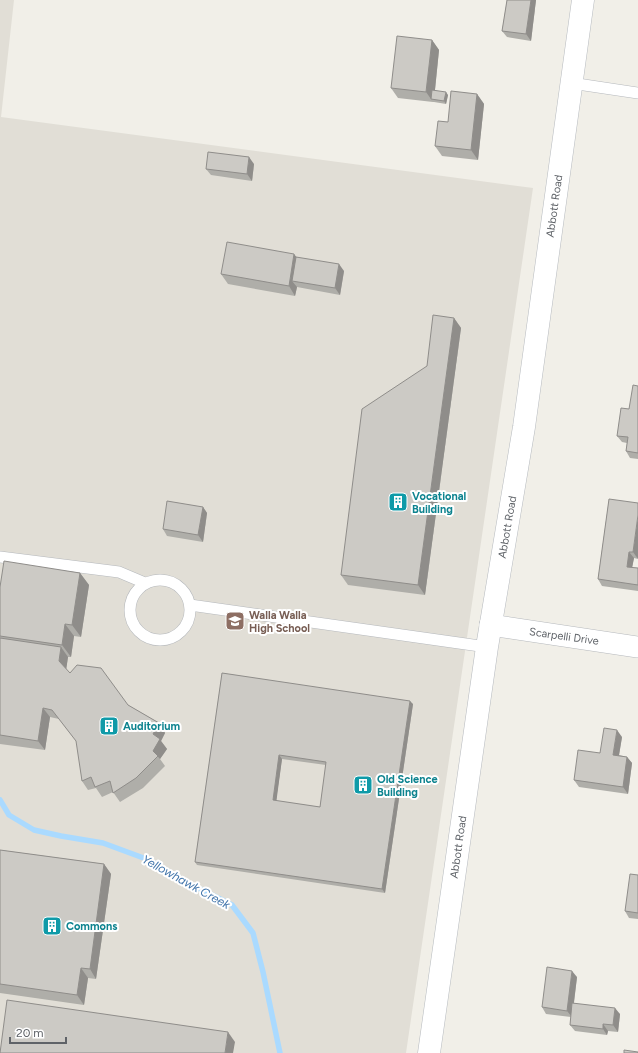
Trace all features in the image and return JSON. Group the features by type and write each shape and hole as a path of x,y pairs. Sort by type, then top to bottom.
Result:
{"street":[{"name":"Abbott Road","path":"429,1053 490,625 524,427 583,0"},
{"name":"Scarpelli Drive","path":"490,625 638,647"}],"lane":[{"path":"571,83 638,93"},
{"path":"0,557 119,572 145,583"},
{"path":"164,579 173,582 181,588 187,596 190,604 190,614 187,623 174,637 164,640 155,640 138,632 132,624 129,605 132,596 138,588 145,583 164,579"},
{"path":"190,604 487,647"}],"shaded area":[{"name":"Walla Walla High School","path":"0,0 14,0 1,117 533,188 406,1053 0,1053"}],"building":[{"path":"507,0 531,0 526,34 502,31"},
{"path":"397,36 432,40 426,92 391,88"},
{"path":"432,90 446,92 444,101 431,99"},
{"path":"451,91 477,94 471,150 435,146 438,121 448,122"},
{"path":"208,152 249,157 247,174 206,169"},
{"path":"227,242 294,254 289,286 221,274"},
{"path":"296,257 339,264 335,288 292,281"},
{"name":"Vocational Building","path":"433,315 454,318 418,585 341,575 362,409 427,366"},
{"path":"633,385 638,386 638,453 626,451 628,437 617,436 621,408 629,409"},
{"path":"609,499 638,503 638,515 633,552 629,552 627,567 638,568 638,585 598,579"},
{"path":"167,501 203,507 198,535 163,529"},
{"path":"4,561 80,573 72,625 65,624 62,645 0,636 0,587"},
{"name":"Auditorium","path":"0,638 61,647 59,661 70,673 77,665 101,668 128,705 159,723 153,734 160,739 153,751 158,756 136,778 113,793 110,781 95,787 91,777 82,781 76,741 52,710 43,708 38,741 0,735"},
{"name":"Old Science Building","path":"222,673 410,701 382,889 195,862","holes":["279,755 326,762 320,807 273,800"]},
{"path":"604,728 617,730 613,755 627,757 623,787 574,780 578,750 600,753"},
{"name":"Commons","path":"0,850 104,864 90,969 81,968 77,995 0,984"},
{"path":"630,874 638,875 638,913 625,911"},
{"path":"547,967 572,971 567,1011 542,1007"},
{"path":"7,1000 228,1032 225,1053 0,1053"},
{"path":"572,1003 615,1008 613,1025 603,1024 603,1029 570,1025"},
{"path":"624,1050 638,1052 638,1053 624,1053"}],"waterway":[{"name":"Yellowhawk Creek","path":"0,800 9,815 34,830 103,843 149,860 188,883 232,905 253,933 280,1053"}],"place":[{"name":"Vocational Building","path":"398,502"},
{"name":"Walla Walla High School","path":"235,621"},
{"name":"Auditorium","path":"109,726"},
{"name":"Old Science Building","path":"363,785"},
{"name":"Commons","path":"52,926"}]}
